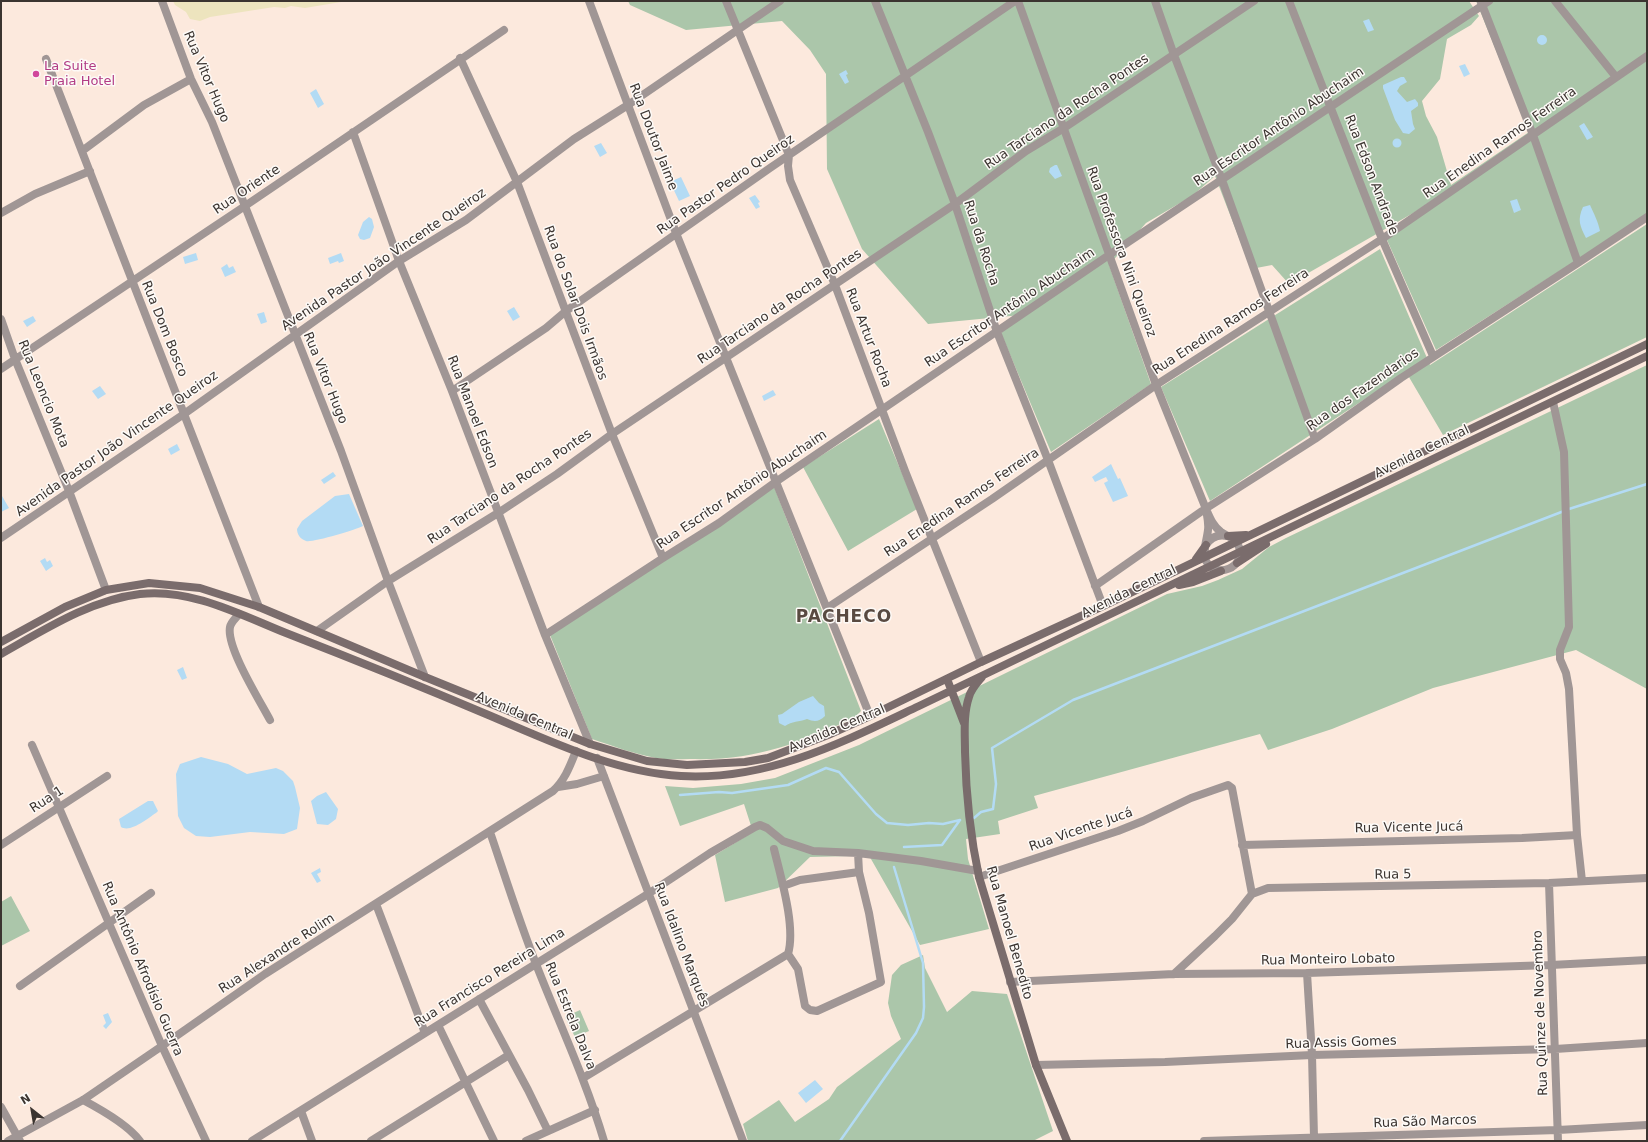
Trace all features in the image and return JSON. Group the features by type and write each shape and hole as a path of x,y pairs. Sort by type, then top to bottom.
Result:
{"main road":[{"name":"Avenida Central","path":"1,642 65,607 106,590 134,585 163,584 200,588 259,608 317,631 590,744 647,761 687,765 725,764 768,758 828,735 870,716 981,662 1191,564 1647,344"},
{"name":"Avenida Central","path":"1,654 62,621 116,599 140,594 170,594 189,597 239,614 408,681 576,751 633,769 682,776 704,777 753,771 790,762 820,751 951,691 1647,356"},
{"path":"1228,536 1248,534 1267,527"},
{"path":"1237,564 1278,534"},
{"path":"1191,564 1200,556 1206,545"},
{"path":"1164,589 1193,582 1221,571"},
{"name":"Rua Manoel Benedito","path":"984,674 972,689 964,724 967,806 979,874 1036,1065 1067,1141"},
{"name":"Rua Manoel Benedito","path":"947,679 964,724"},
{"path":"938,697 950,701 959,710"}],"street":[{"name":"Rua Vitor Hugo","path":"162,1 191,79 212,122 341,451 425,677"},
{"name":"Rua Doutor Jaime","path":"589,1 676,233 777,481 870,716"},
{"name":"Rua Artur Rocha","path":"726,1 789,156 788,166 790,180 835,284 931,538 981,662"},
{"name":"Avenida Pastor João Vincente Queiroz","path":"1,538 184,414 399,261 466,220 574,140 780,1"},
{"name":"Rua da Rocha","path":"875,1 904,76 928,132 955,204 997,332 1048,460 1103,606"},
{"name":"Rua Pastor Pedro Queiroz","path":"452,391 546,328 566,311 676,233 904,76 1017,1"},
{"name":"Rua Professora Nini Queiroz","path":"1017,1 1156,385 1206,509"},
{"path":"1155,1 1222,180 1315,439"},
{"name":"Rua Tarciano da Rocha Pontes","path":"317,631 388,580 498,513 558,474 612,434 955,204 1026,151 1064,128 1254,1"},
{"name":"Rua Edson Andrade","path":"1289,1 1382,239 1433,356"},
{"path":"1556,1 1616,77"},
{"path":"1484,3 1578,264"},
{"name":"Rua Escritor Antônio Abuchaim","path":"545,635 719,523 777,481 1109,255 1484,3"},
{"name":"Rua Oriente","path":"1,369 245,206 460,58 504,30"},
{"name":"Rua Enedina Ramos Ferreira","path":"827,608 992,499 1156,385 1382,239 1647,56"},
{"name":"Rua do Solar Dois Irmãos","path":"460,58 518,182 612,434 663,558"},
{"name":"Rua Dom Bosco","path":"46,59 259,608"},
{"path":"82,151 144,105 191,79"},
{"name":"Rua Manoel Edson","path":"353,132 399,261 452,391 545,635 590,744"},
{"path":"1,213 35,194 90,171"},
{"name":"Rua dos Fazendarios","path":"1095,586 1206,509 1315,439 1433,356 1578,264 1647,217"},
{"name":"Rua Leoncio Mota","path":"1,319 15,359 70,491 106,590"},
{"path":"1553,402 1564,452 1569,627 1560,650 1560,660 1566,673 1569,688 1577,835 1582,881"},
{"path":"1206,509 1212,523 1221,532 1236,542 1240,552 1237,564 1227,570 1221,571 1210,566 1205,557 1208,524 1206,509"},
{"path":"1206,545 1209,541 1218,536 1228,536"},
{"path":"239,614 230,625 232,641 247,678 270,720"},
{"name":"Rua Antônio Afrodísio Guerra","path":"32,745 162,1046 206,1141"},
{"name":"Rua Alexandre Rolim","path":"558,787 569,769 576,751"},
{"name":"Rua Idalino Marquês","path":"597,758 743,1141"},
{"name":"Rua 1","path":"1,846 107,776"},
{"name":"Rua Alexandre Rolim","path":"8,1141 18,1139 83,1100 265,974 490,832 558,787 577,784 604,776"},
{"name":"Rua Vicente Jucá","path":"979,874 1118,831 1148,819 1191,798 1228,785 1232,788 1242,845 1522,838 1577,835"},
{"name":"Rua Francisco Pereira Lima","path":"252,1141 648,894 739,835 760,825 783,841 813,850 858,853"},
{"name":"Rua Estrela Dalva","path":"490,832 536,963 595,1110 604,1141"},
{"path":"1174,974 1219,932 1252,894 1242,845"},
{"path":"582,1078 694,1012 788,954 790,947 790,920 774,849"},
{"path":"788,954 798,969 805,1006 810,1010 817,1011 881,982 869,913 859,872 858,853 921,861 979,874"},
{"path":"783,886 800,880 859,872"},
{"name":"Rua 5","path":"1252,894 1268,888 1279,887 1352,888 1549,883 1647,878"},
{"name":"Rua Quinze de Novembro","path":"1549,883 1558,1141"},
{"path":"20,986 151,893"},
{"path":"376,904 425,1033"},
{"name":"Rua Monteiro Lobato","path":"1010,982 1174,974 1306,973 1551,965 1647,960"},
{"path":"1306,973 1312,1055 1314,1137"},
{"path":"479,999 528,1090 548,1131"},
{"path":"438,1025 494,1141"},
{"name":"Rua Assis Gomes","path":"1036,1065 1165,1062 1312,1055 1555,1050 1647,1043"},
{"path":"371,1141 509,1055"},
{"path":"83,1100 108,1115 134,1134 140,1141"},
{"path":"1,1107 18,1139"},
{"path":"526,1141 595,1110"},
{"path":"301,1111 312,1141"},
{"name":"Rua São Marcos","path":"1204,1141 1314,1137 1394,1138 1647,1125"}],"green space":[{"path":"628,1 1469,1 1479,16 1471,25 1447,39 1440,79 1422,101 1426,116 1437,137 1451,185 1529,132 1476,1 1647,1 1647,215 1436,350 1387,240 1438,196 1415,212 1289,284 1272,265 1251,269 1215,176 1192,196 1146,223 1109,265 1151,384 1051,452 1001,333 1021,315 928,324 862,249 827,169 826,74 810,50 782,21 686,30 630,5"},
{"path":"1647,224 1647,337 1443,435 1406,372 1210,501 1161,387 1380,249 1430,365"},
{"path":"1647,365 1647,689 1576,650 1433,688 1332,729 1268,750 1260,734 1034,796 1038,808 998,821 1000,834 966,839 968,859 989,929 920,945 867,852 854,856 810,857 778,888 725,902 715,855 753,832 744,804 680,826 665,786 693,788 741,784 775,778 859,745 1167,594 1202,586 1242,569 1269,547 1286,538"},
{"path":"879,419 917,509 848,551 803,467"},
{"path":"773,484 861,711 854,718 794,743 755,754 735,757 713,759 660,759 592,739 550,635"},
{"path":"11,896 30,931 1,946 1,902"},
{"path":"923,955 925,968 947,1012 972,991 1007,994 1053,1131 1033,1141 748,1141 743,1124 779,1100 795,1122 829,1099 837,1087 901,1039 891,1016 888,1003 892,975 901,965"},
{"path":"580,1010 589,1031 575,1037 565,1017"}],"sand":[{"path":"173,1 347,1 305,8 291,6 285,8 274,7 210,17 200,21 190,19 186,12 175,5"}],"water":[{"path":"1369,19 1374,30 1368,32 1363,21"},
{"path":"1540,35 1544,35 1546,36 1546,44 1540,45 1537,42 1537,38"},
{"path":"1465,64 1470,74 1464,77 1459,66"},
{"path":"846,70 848,74 846,75 849,82 845,84 839,74"},
{"path":"1404,77 1407,82 1400,86 1397,91 1407,102 1415,99 1418,103 1418,106 1411,111 1415,129 1409,134 1403,133 1395,120 1383,88 1383,85"},
{"path":"316,89 324,104 318,108 310,93"},
{"path":"1584,123 1593,137 1587,140 1579,126"},
{"path":"1397,138 1402,143 1397,148 1392,143"},
{"path":"601,143 607,153 600,157 594,146"},
{"path":"1057,165 1062,176 1055,179 1049,172 1050,168"},
{"path":"681,177 690,196 679,201 670,182"},
{"path":"755,195 760,202 758,203 760,207 756,209 749,198"},
{"path":"1517,199 1521,210 1514,213 1510,201"},
{"path":"1590,205 1600,231 1586,238 1581,226 1580,216 1583,207"},
{"path":"369,217 372,219 374,227 370,238 364,240 360,239 358,235 363,222"},
{"path":"196,253 198,260 185,264 183,257"},
{"path":"341,253 344,261 339,263 338,261 330,264 328,258"},
{"path":"227,264 229,268 233,266 236,272 225,277 221,268"},
{"path":"514,307 520,317 513,321 507,311"},
{"path":"264,312 267,322 261,324 257,314"},
{"path":"33,316 36,321 27,327 23,321"},
{"path":"100,386 106,394 98,399 92,391"},
{"path":"773,390 776,395 764,401 762,396"},
{"path":"177,444 180,450 171,455 168,449"},
{"path":"1111,464 1118,479 1120,478 1128,496 1113,502 1104,483 1108,481 1106,477 1095,482 1092,477"},
{"path":"333,472 336,476 324,484 321,480"},
{"path":"349,494 363,526 316,540 306,541 301,538 297,529 302,521 335,496"},
{"path":"2,496 9,508 1,512 1,497"},
{"path":"45,558 47,562 50,560 53,566 46,571 40,561"},
{"path":"183,667 187,678 182,680 177,670"},
{"path":"813,696 824,706 825,716 823,718 816,721 807,719 790,723 785,726 779,723 778,715 782,714 799,702"},
{"path":"201,757 228,764 247,774 276,768 283,771 293,781 295,787 300,808 297,829 284,834 250,832 210,837 196,836 184,828 178,816 176,774 180,764"},
{"path":"326,792 338,809 336,819 328,825 317,824 311,801 317,796"},
{"path":"148,801 153,801 158,811 156,813 134,827 121,827 119,819"},
{"path":"320,868 321,872 317,874 321,881 317,883 311,873"},
{"path":"108,1013 112,1022 106,1029 103,1026 106,1023 103,1015"},
{"path":"815,1080 823,1089 806,1103 798,1093"}],"waterway":[{"path":"1569,509 1647,484"},
{"path":"974,818 981,812 993,809 996,784 992,748 1073,700 1564,511"},
{"path":"680,795 719,792 732,793 788,785 826,768 839,772 876,814 887,823 908,825 929,823 943,824 960,820"},
{"path":"904,847 942,845 960,820"},
{"path":"840,1141 916,1033 923,1018 923,963 894,867"}],"place":[{"name":"La Suite Praia Hotel","path":"36,74"}],"district":[{"name":"PACHECO","path":"844,618"}]}
